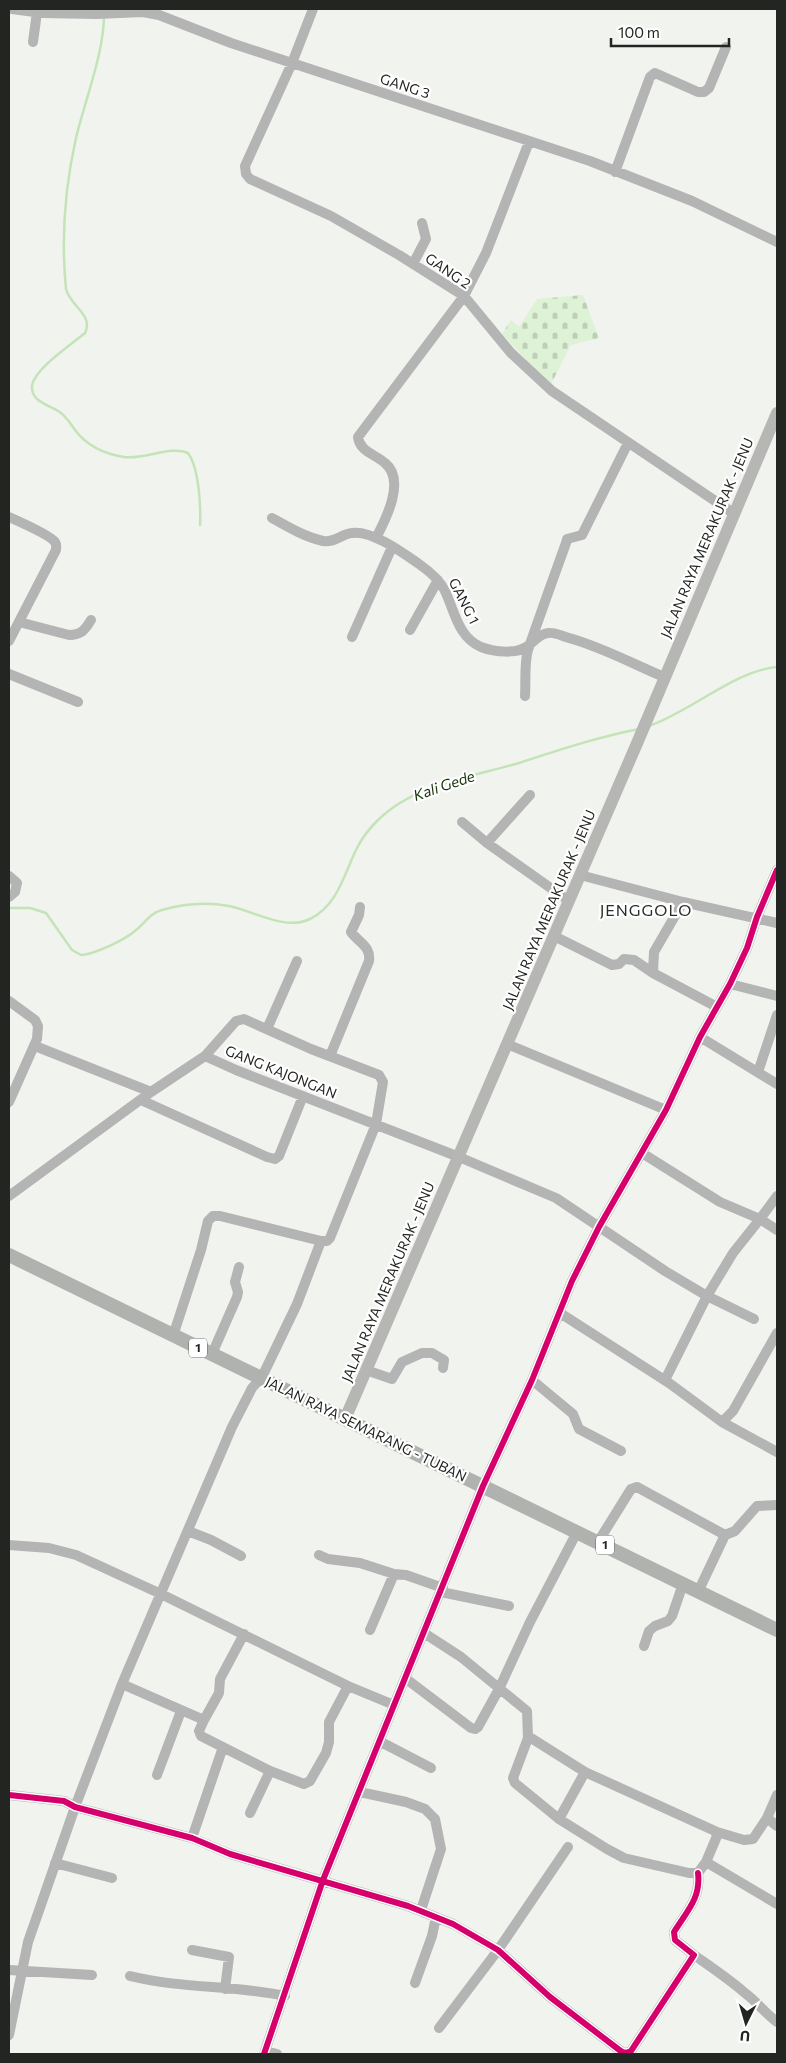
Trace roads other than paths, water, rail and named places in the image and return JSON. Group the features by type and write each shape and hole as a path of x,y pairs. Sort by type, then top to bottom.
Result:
{"highway":[{"name":"JALAN RAYA SEMARANG - TUBAN","path":"9,1254 173,1336 262,1377 777,1630"}],"main road":[{"name":"JALAN RAYA MERAKURAK - JENU","path":"345,1419 570,900 777,413"}],"street":[{"name":"GANG 3","path":"12,9 97,14 142,12 159,15 232,43 590,161 692,201 776,239"},
{"path":"292,63 313,9"},
{"path":"33,42 41,11"},
{"path":"615,172 650,76 655,73 698,92 704,92 709,88 726,47"},
{"name":"GANG 2","path":"292,63 251,152 246,166 246,174 250,179 330,216 464,296 511,353 552,391 734,513"},
{"path":"376,538 392,504 392,475 386,463 361,448 358,437 464,296 486,253 529,142"},
{"path":"413,264 426,238 422,223"},
{"path":"525,696 528,653 538,619 567,539 582,535 628,443"},
{"path":"9,516 54,541 56,545 56,550 9,642"},
{"name":"GANG 1","path":"272,518 304,535 325,542 336,540 353,532 376,538 420,564 438,580 461,630 480,646 495,651 511,651 522,649 545,634 560,634 664,677"},
{"path":"352,636 392,547"},
{"path":"410,630 438,580"},
{"path":"19,622 69,635 76,635 81,634 91,620"},
{"path":"9,674 78,702"},
{"path":"487,844 530,795"},
{"path":"462,822 487,844 570,900"},
{"path":"277,2054 265,2052 323,1880 484,1486 532,1380 572,1281 599,1227 666,1110 700,1037 730,984 747,948 757,917 777,870"},
{"path":"9,876 17,884 15,892 9,897"},
{"path":"580,876 777,923"},
{"path":"653,974 654,952 683,902"},
{"path":"330,1056 369,961 370,954 368,948 352,932 360,907"},
{"path":"554,936 612,964 619,964 624,960 634,960 653,974 717,1007"},
{"path":"266,1029 297,960"},
{"path":"730,984 777,996"},
{"path":"9,1001 35,1020 38,1033 35,1046 9,1102"},
{"path":"758,1072 777,1015"},
{"path":"173,1336 201,1250 208,1221 213,1216 220,1216 321,1241 330,1238 376,1124 384,1082 379,1075 244,1019 236,1021 205,1056"},
{"path":"700,1037 777,1084"},
{"path":"507,1044 666,1110"},
{"path":"35,1046 151,1092"},
{"name":"GANG KAJONGAN","path":"9,1196 151,1092 205,1056 459,1157 556,1198 707,1296 754,1319"},
{"path":"141,1100 267,1158 275,1159 280,1156 303,1096"},
{"path":"642,1153 720,1202 760,1219 777,1230"},
{"path":"665,1380 707,1296 733,1253 777,1196"},
{"path":"9,2035 28,1942 75,1807 122,1684 236,1418 252,1388 262,1377 304,1287 321,1241"},
{"path":"212,1354 237,1297 238,1292 235,1282 239,1266"},
{"path":"560,1313 665,1380 722,1422 777,1452"},
{"path":"722,1422 733,1411 777,1333"},
{"path":"366,1370 392,1379 402,1362 426,1352 436,1354 444,1360 443,1368"},
{"path":"532,1380 573,1414 579,1429 621,1451"},
{"path":"598,1542 634,1487 724,1535"},
{"path":"698,1592 724,1535 736,1531 757,1506 777,1505"},
{"path":"188,1531 211,1540 241,1556"},
{"path":"405,1678 475,1729 499,1689 530,1622 576,1532"},
{"path":"9,1545 49,1548 76,1555 161,1594 348,1686 394,1705"},
{"path":"319,1555 328,1560 360,1563 394,1574 406,1575 442,1590 509,1606"},
{"path":"370,1630 394,1574"},
{"path":"644,1646 649,1631 654,1626 665,1623 672,1616 683,1584"},
{"path":"424,1633 461,1657 527,1711 528,1738 513,1778 515,1783 559,1819 624,1858 698,1873"},
{"path":"244,1634 220,1679 218,1693 204,1720 200,1734 270,1771 304,1784 310,1782 326,1753 329,1742 330,1718 348,1686"},
{"path":"122,1684 204,1720"},
{"path":"157,1775 181,1711"},
{"path":"528,1738 585,1772 717,1832 750,1840 755,1837 767,1818 777,1796"},
{"path":"381,1742 431,1768"},
{"path":"192,1838 223,1747"},
{"path":"250,1813 270,1771"},
{"path":"559,1819 585,1772"},
{"path":"360,1792 406,1802 425,1809 436,1819 440,1849 421,1910"},
{"path":"9,1796 64,1801 75,1807 192,1838 230,1854 421,1910 453,1924 498,1950 550,1997 622,2052 626,2053 630,2051 694,1955"},
{"path":"767,1818 777,1826"},
{"path":"717,1832 718,1836 706,1862 698,1873 700,1886 696,1896 674,1932 675,1940 748,1994 764,2012 777,2022"},
{"path":"440,2028 498,1950 568,1848"},
{"path":"706,1862 777,1904"},
{"path":"55,1863 112,1878"},
{"path":"415,1983 432,1936 436,1917"},
{"path":"192,1950 229,1958 225,1989"},
{"path":"9,1970 92,1975"},
{"path":"130,1976 181,1986 263,1991 285,1996"}],"waterway":[{"path":"104,15 98,61 72,157 65,213 66,289 68,295 84,316 87,327 85,333 54,357 39,372 34,379 33,392 38,400 63,415 85,441 103,451 124,457 140,457 174,451 188,453 195,468 197,478 200,498 200,525"},
{"name":"Kali Gede","path":"649,726 665,720 729,683 761,670 777,667"},
{"name":"Kali Gede","path":"9,908 30,908 46,913 72,950 81,955 94,952 117,942 131,934 154,913 178,906 195,904 229,906 270,919 290,923 300,922 310,919 327,906 339,888 357,848 366,834 392,808 408,798 444,783 639,729"}],"district":[{"name":"JENGGOLO","path":"646,910"}]}
